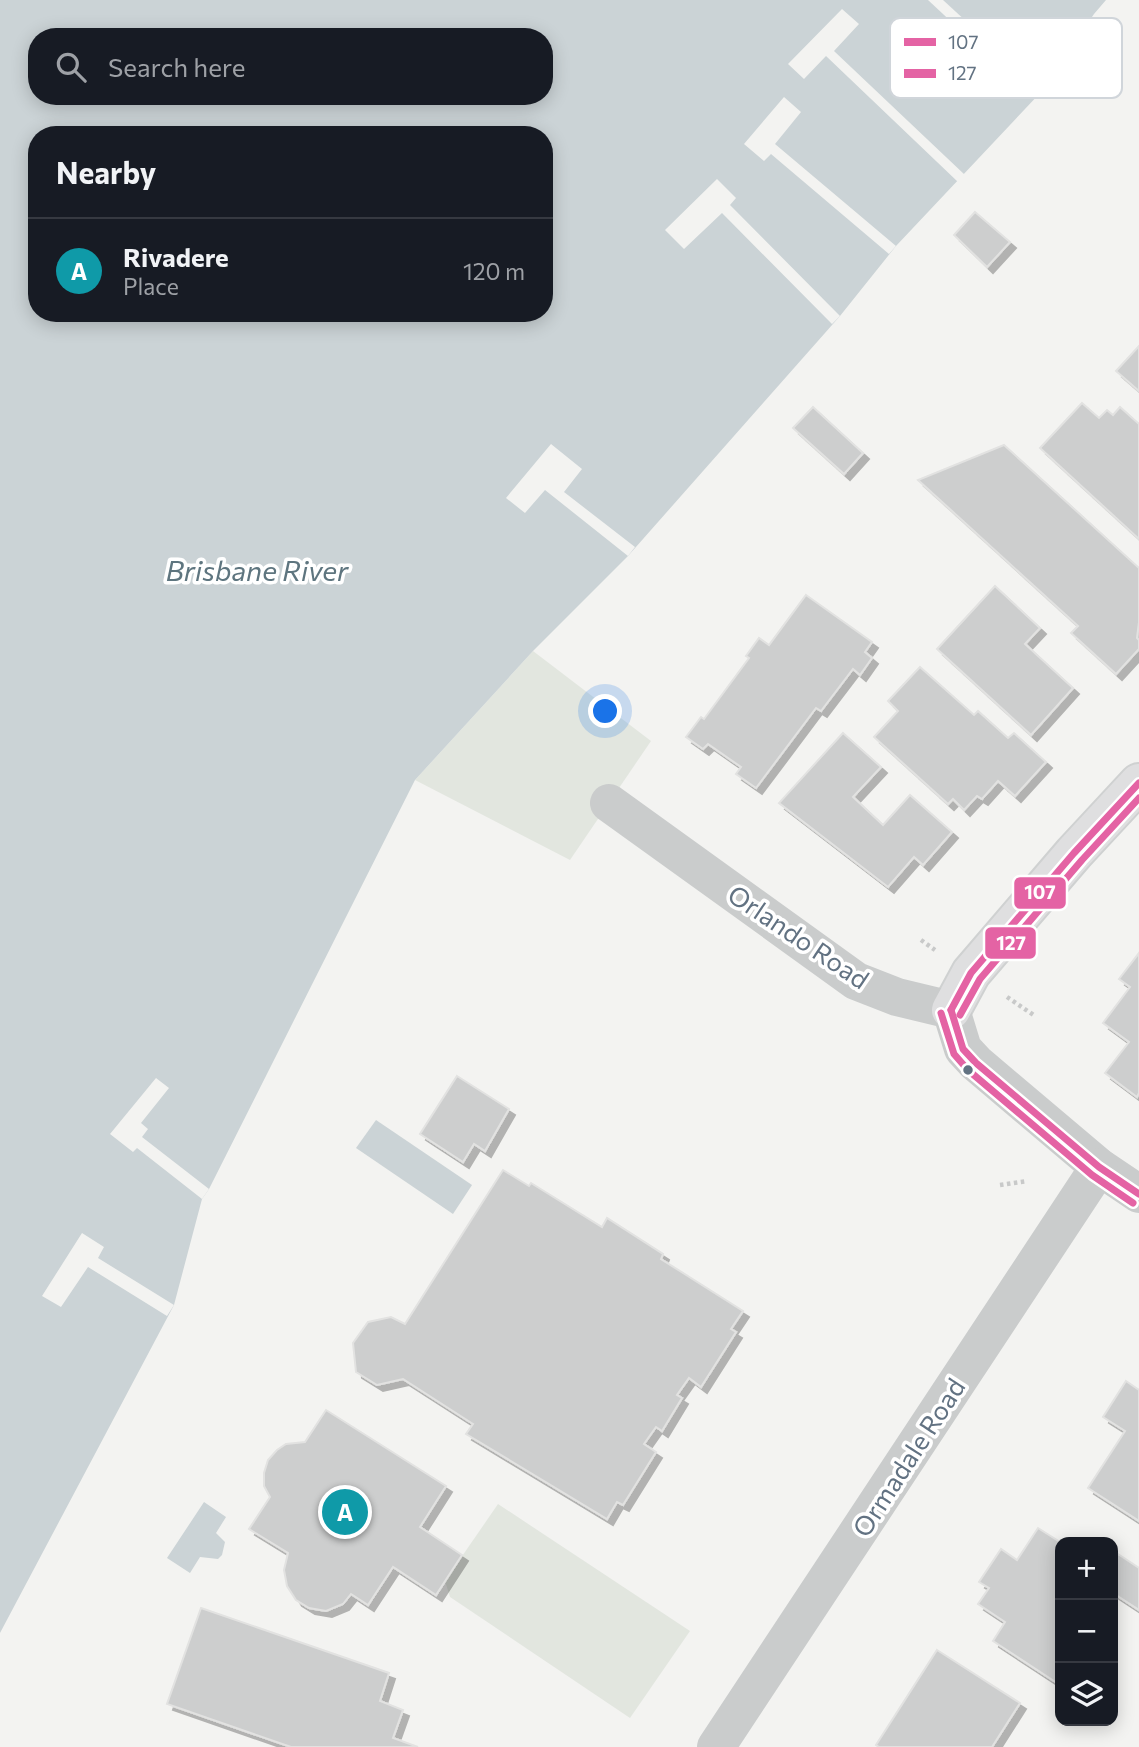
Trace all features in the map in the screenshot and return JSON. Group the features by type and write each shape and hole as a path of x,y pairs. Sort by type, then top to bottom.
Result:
{"street":[{"path":"1139,783 1074,853 965,980 951,1010 963,1049 969,1056 1099,1167 1139,1194"},
{"name":"Orlando Road","path":"610,803 856,981 897,997 951,1010"},
{"name":"Ormadale Road","path":"716,1747 1099,1167"}],"path":[{"path":"1015,1002 1035,1016"},
{"path":"1000,1185 1027,1181"}],"shaded area":[{"path":"533,651 651,741 570,860 415,780"},
{"path":"498,1504 690,1631 630,1718 450,1597 445,1581"}],"water":[{"name":"Brisbane River","path":"0,0 1106,0 1091,18 890,18 890,98 1035,98 896,246 840,316 628,556 533,651 415,780 202,1199 174,1305 0,1633"},
{"path":"376,1120 472,1185 453,1214 356,1148"},
{"path":"204,1502 226,1517 216,1533 225,1542 222,1555 218,1559 200,1557 190,1573 167,1558"}],"pier":[{"path":"928,0 943,0 963,18 947,18"},
{"path":"842,9 859,24 834,51 965,175 958,182 826,56 804,79 788,64"},
{"path":"784,97 801,112 775,144 896,246 889,254 771,154 764,161 744,144"},
{"path":"717,179 736,198 730,205 840,316 832,324 722,213 684,249 665,230"},
{"path":"551,444 582,469 564,492 635,547 628,556 545,490 525,513 506,498"},
{"path":"156,1078 169,1088 141,1123 148,1129 142,1137 209,1189 202,1199 137,1148 133,1152 110,1134"},
{"path":"82,1233 104,1247 98,1258 174,1305 167,1316 88,1267 61,1307 42,1296"}],"building":[{"path":"975,212 1010,242 987,267 954,235"},
{"path":"1139,346 1139,391 1116,371"},
{"path":"1082,403 1099,418 1107,410 1113,415 1120,407 1139,424 1139,539 1040,448"},
{"path":"813,407 863,453 844,474 793,428"},
{"path":"1004,445 1139,568 1139,649 1116,674 1071,633 1078,626 918,480"},
{"path":"995,586 1040,628 1025,644 1073,688 1031,735 937,649"},
{"path":"806,595 872,642 865,652 872,658 860,675 853,669 821,711 816,708 756,788 736,774 741,767 708,744 703,749 686,737 701,717 704,719 749,658 746,656 759,638 769,645"},
{"path":"920,667 974,715 978,711 1008,738 1014,733 1046,762 1015,796 998,781 982,799 977,796 964,810 953,799 948,804 874,737 898,711 888,701"},
{"path":"843,733 881,767 853,797 883,825 910,795 952,832 923,865 914,857 888,887 779,803"},
{"path":"1139,953 1137,1097 1105,1073 1129,1042 1103,1023 1130,987 1119,979"},
{"path":"457,1076 509,1109 485,1151 474,1144 463,1162 420,1134"},
{"path":"503,1170 529,1186 531,1183 602,1227 607,1218 663,1254 661,1259 743,1311 731,1329 736,1332 701,1387 689,1378 677,1395 682,1398 662,1431 656,1427 644,1444 656,1452 623,1505 617,1502 607,1519 466,1434 473,1424 403,1379 377,1385 356,1372 353,1343 368,1322 391,1317 405,1324"},
{"path":"1126,1381 1139,1390 1139,1521 1088,1488 1125,1431 1103,1417"},
{"path":"326,1410 446,1486 420,1527 462,1555 436,1595 393,1567 368,1605 351,1594 343,1604 326,1611 309,1608 296,1600 287,1586 284,1570 288,1553 249,1529 270,1497 264,1486 268,1460 286,1444 305,1442"},
{"path":"1038,1528 1055,1539 1055,1682 993,1641 1005,1622 978,1604 989,1588 979,1582 1001,1549 1017,1560"},
{"path":"1118,1554 1139,1568 1139,1610 1118,1596"},
{"path":"201,1608 389,1673 380,1701 403,1710 393,1738 418,1747 291,1747 167,1704"},
{"path":"937,1650 1020,1703 992,1747 879,1747 876,1745"}],"transit line":[{"name":"107","path":"951,1010 971,973 1074,853 1139,783"},
{"name":"127","path":"960,1015 980,979 1139,798"},
{"name":"107","path":"951,1010 963,1049 976,1063 1099,1167 1139,1194"},
{"name":"127","path":"941,1013 954,1054 968,1070 1092,1175 1133,1203"}],"place":[{"name":"Rivadere","path":"345,1512"}]}
